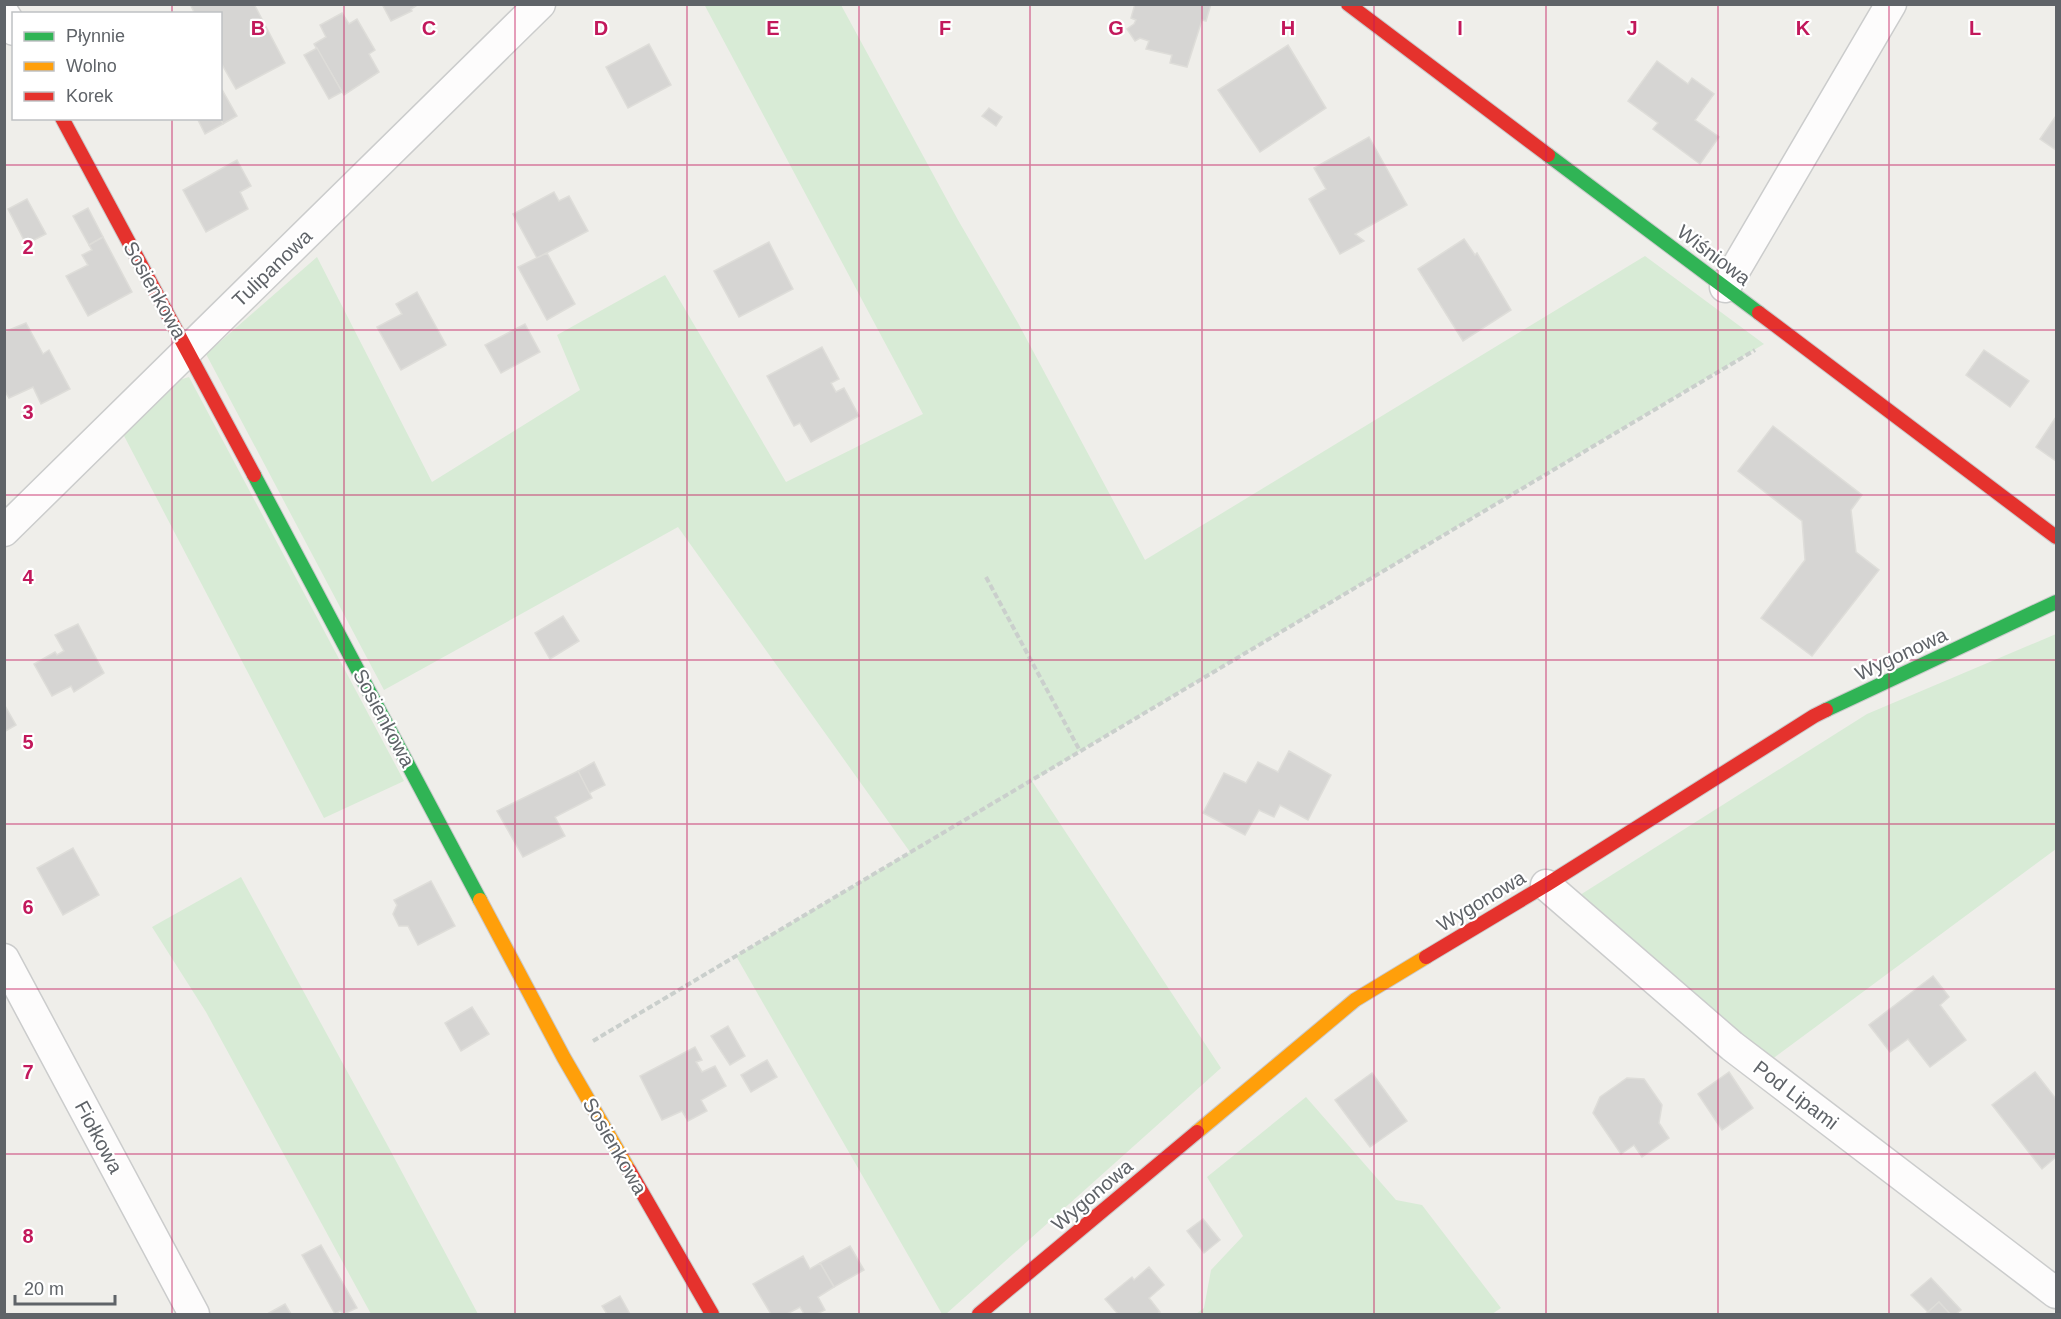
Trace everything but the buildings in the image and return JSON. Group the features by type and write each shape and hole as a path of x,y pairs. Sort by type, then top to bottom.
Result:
{"street":[{"name":"Tulipanowa","path":"4,531 540,4"},
{"name":"Wiśniowa","path":"1348,4 2056,537"},
{"path":"1725,287 1891,4"},
{"path":"4,14 12,27"},
{"name":"Sosienkowa","path":"63,120 564,1058 712,1314"},
{"name":"Wygonowa","path":"979,1314 1355,1000 1546,885 1814,716 2056,603"},
{"name":"Pod Lipami","path":"1546,885 1732,1046 2056,1293"},
{"name":"Fiołkowa","path":"4,959 194,1314"}],"path":[{"path":"564,1058 1785,332"},
{"path":"986,577 1080,751"}],"green space":[{"path":"704,4 841,5 958,220 1018,323 1145,560 1645,256 1764,344 1032,781 1221,1068 946,1314 942,1314 736,956 910,852 678,527 384,690 206,354 317,257 432,482 580,390 557,335 665,275 786,482 923,414"},
{"path":"189,377 404,781 324,818 122,432 179,380"},
{"path":"2056,634 2056,849 1771,1060 1580,895 1867,714"},
{"path":"241,877 478,1314 371,1314 206,1012 152,927"},
{"path":"1306,1097 1396,1200 1422,1205 1501,1308 1492,1314 1196,1314 1204,1308 1211,1270 1243,1236 1207,1177"}],"traffic: fast":[{"path":"1548,155 1759,313"},
{"path":"254,475 480,900"},
{"path":"1826,710 2056,602"}],"traffic: slow":[{"path":"480,900 564,1058 629,1170"},
{"path":"1197,1132 1355,1000 1426,957"}],"traffic: jam":[{"path":"1348,4 1548,155"},
{"path":"63,120 254,475"},
{"path":"1759,313 2056,537"},
{"path":"1426,957 1826,710"},
{"path":"979,1314 1197,1132"},
{"path":"629,1170 712,1314"}]}
